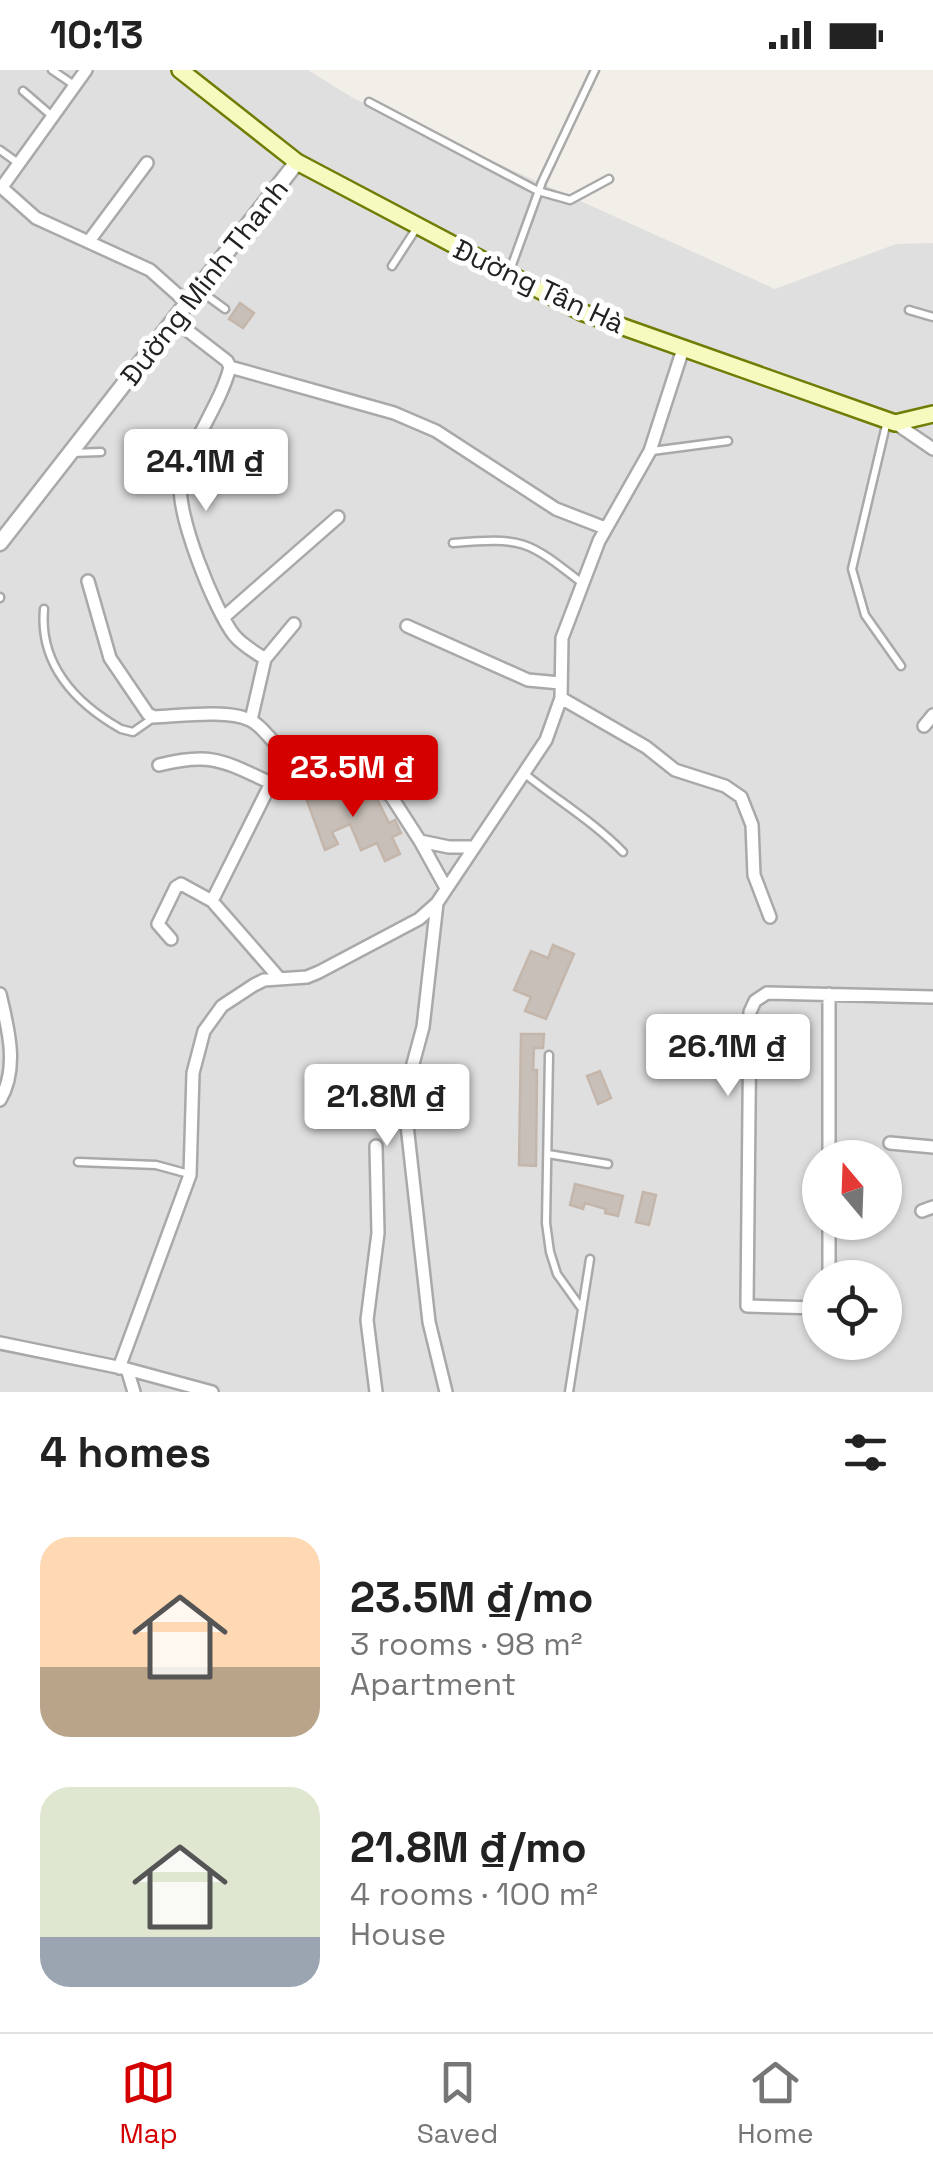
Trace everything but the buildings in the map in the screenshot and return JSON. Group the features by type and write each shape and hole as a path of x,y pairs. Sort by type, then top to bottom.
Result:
{"main road":[{"name":"Đường Tân Hà","path":"180,70 296,162 582,312 891,422"},
{"path":"891,422 933,414"}],"street":[{"path":"86,70 1,186 36,218 150,270 187,303"},
{"name":"Đường Minh Thanh","path":"0,543 296,162"},
{"path":"89,240 147,164"},
{"path":"174,320 230,367 415,422 436,431 556,509 606,528"},
{"path":"134,1392 123,1368 190,1175 193,1073 204,1031 222,1006 264,980 307,977 319,972 419,919 437,903 546,740 561,698 562,638 606,528 650,451 683,349"},
{"path":"230,367 181,483 191,542 224,617 238,640 265,659"},
{"path":"891,422 933,449"},
{"path":"224,617 338,517"},
{"path":"88,581 110,658 148,714 154,718 202,714 251,720 279,747 334,756 391,796 446,888"},
{"path":"251,720 265,659 294,624"},
{"path":"407,626 528,680 560,683"},
{"path":"561,698 646,747 674,770 724,786 741,797 754,839 754,875 770,917"},
{"path":"924,726 933,715"},
{"path":"212,902 271,783 292,752"},
{"path":"158,765 197,758 219,760 271,783"},
{"path":"420,841 449,847 474,846"},
{"path":"172,939 158,924 181,884 212,902 280,980"},
{"path":"437,903 423,1027 410,1076 406,1116 429,1322 446,1392"},
{"path":"802,1308 747,1306 750,1012 755,1002 768,993 933,998"},
{"path":"0,994 12,1069 0,1100"},
{"path":"829,994 829,1140"},
{"path":"902,1143 933,1147"},
{"path":"376,1146 378,1233 367,1320 376,1392"},
{"path":"0,1343 123,1368 212,1392"}],"lane":[{"path":"52,70 75,85"},
{"path":"508,274 538,191 596,70"},
{"path":"23,92 53,116"},
{"path":"369,102 538,191 570,200 609,180"},
{"path":"0,150 19,163"},
{"path":"392,266 417,228"},
{"path":"198,289 225,309"},
{"path":"909,310 933,317"},
{"path":"891,422 852,570 865,615 901,666"},
{"path":"650,451 728,441"},
{"path":"70,453 101,452"},
{"path":"453,543 522,542 536,547 583,584"},
{"path":"44,609 42,630 47,650 63,683 121,729 133,732 154,718"},
{"path":"524,773 564,807 603,832 623,852"},
{"path":"549,1055 546,1223 557,1274 582,1308"},
{"path":"548,1154 608,1164"},
{"path":"78,1162 156,1164 190,1175"},
{"path":"569,1392 590,1259"}],"shaded area":[{"path":"0,70 308,70 353,98 775,289 896,244 933,243 933,1392 0,1392"}]}
